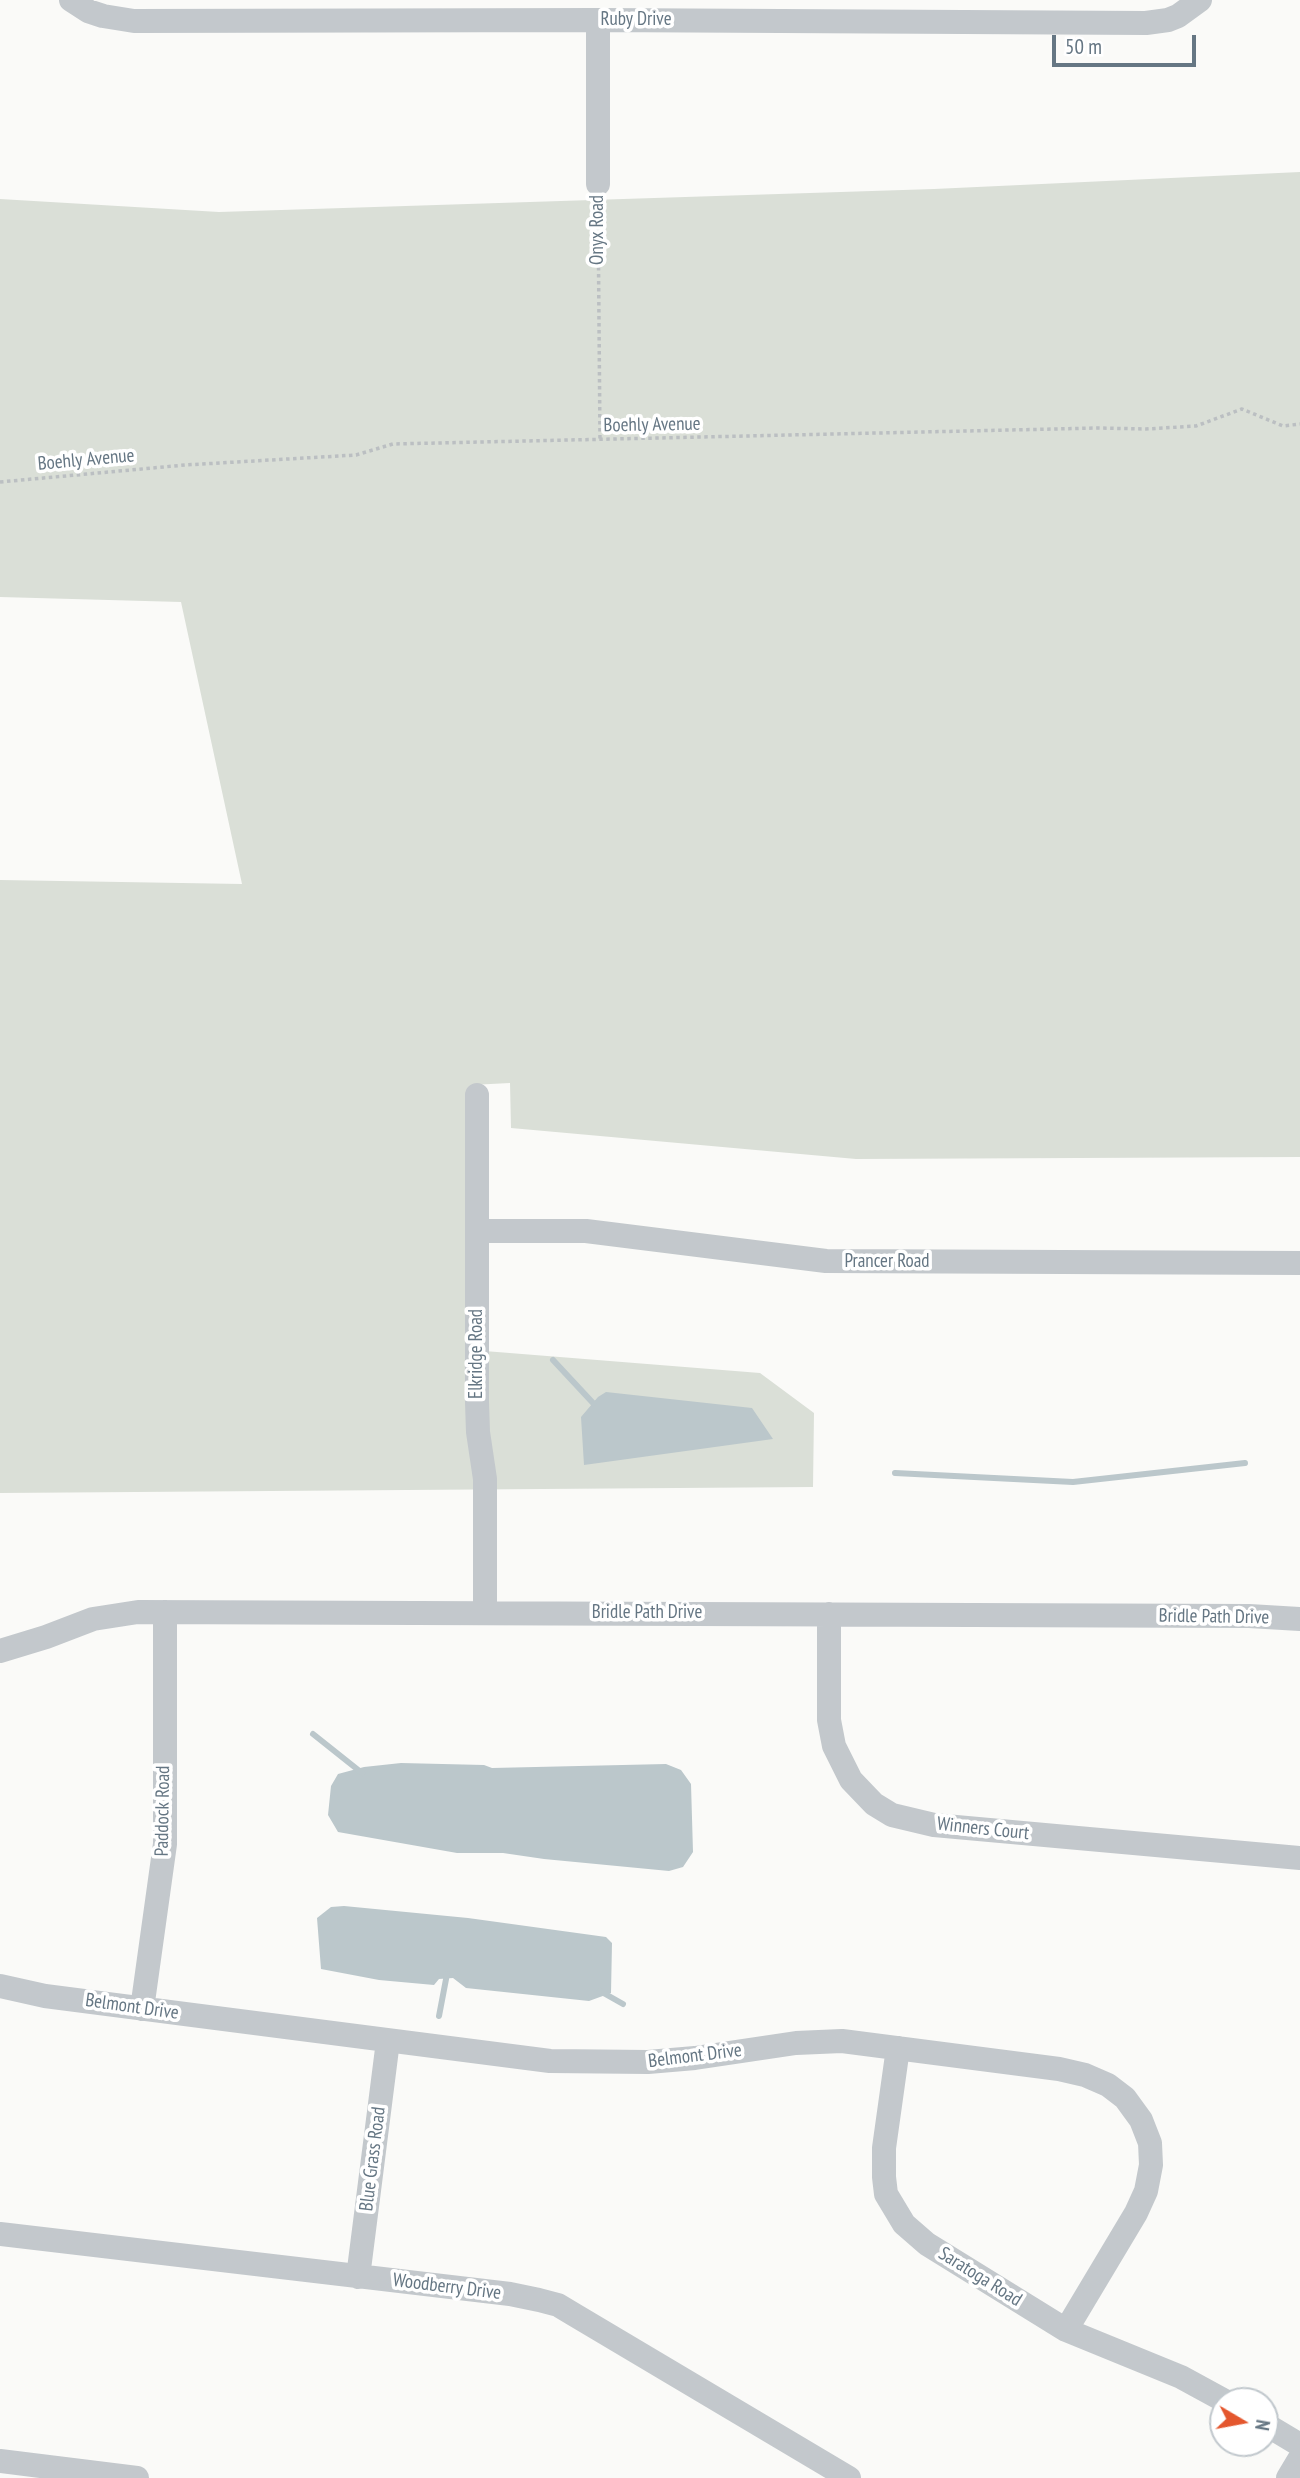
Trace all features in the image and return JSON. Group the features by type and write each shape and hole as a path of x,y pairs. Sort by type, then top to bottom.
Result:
{"street":[{"name":"Ruby Drive","path":"71,0 103,16 134,22 598,20 1146,23 1178,16 1200,0"},
{"name":"Onyx Road","path":"598,20 598,184"},
{"name":"Elkridge Road","path":"477,1095 477,1402 478,1432 485,1479 485,1613"},
{"name":"Prancer Road","path":"477,1231 586,1231 826,1261 1300,1263"},
{"name":"Bridle Path Drive","path":"0,1651 93,1619 165,1612 1250,1616 1300,1619"},
{"name":"Paddock Road","path":"142,2009 165,1844 165,1612"},
{"name":"Winners Court","path":"829,1614 829,1720 834,1746 851,1780 874,1804 892,1815 934,1825 1300,1858"},
{"name":"Belmont Drive","path":"0,1986 45,1996 531,2060 601,2063 695,2058 796,2043 842,2041 1059,2069 1086,2075 1108,2085 1125,2098 1141,2120 1150,2143 1151,2165 1146,2191 1136,2213 1066,2330"},
{"name":"Blue Grass Road","path":"358,2277 388,2041"},
{"name":"Saratoga Road","path":"898,2048 883,2164 886,2194 898,2217 927,2244 1066,2330 1181,2377 1209,2392"},
{"name":"Woodberry Drive","path":"0,2234 510,2294 558,2305 849,2478"},
{"path":"1279,2432 1300,2445"},
{"path":"1288,2478 1300,2458"},
{"path":"0,2461 137,2478"}],"path":[{"name":"Onyx Road","path":"598,184 600,440"},
{"name":"Boehly Avenue","path":"0,482 185,465 356,455 393,444 1146,429 1196,426 1242,409 1283,426 1300,424"}],"shaded area":[{"path":"1300,172 1300,1157 856,1159 511,1128 510,1083 471,1085 472,1350 760,1373 814,1413 813,1487 0,1493 0,880 242,884 181,602 0,597 0,199 219,212 934,189"},
{"path":"606,1392 752,1408 773,1439 584,1465 581,1417 598,1397"},
{"path":"401,1763 484,1765 492,1768 666,1764 681,1770 691,1784 693,1852 683,1867 669,1871 503,1853 457,1853 338,1832 328,1815 331,1786 338,1774 364,1767"},
{"path":"331,1907 468,1918 606,1937 612,1943 611,1993 589,2001 466,1988 453,1978 439,1979 434,1985 379,1980 321,1969 317,1918"}],"waterway":[{"path":"553,1360 593,1403"},
{"path":"895,1473 1073,1482 1245,1463"},
{"path":"313,1734 362,1773"},
{"path":"439,2016 447,1974"},
{"path":"600,1991 623,2004"}]}
